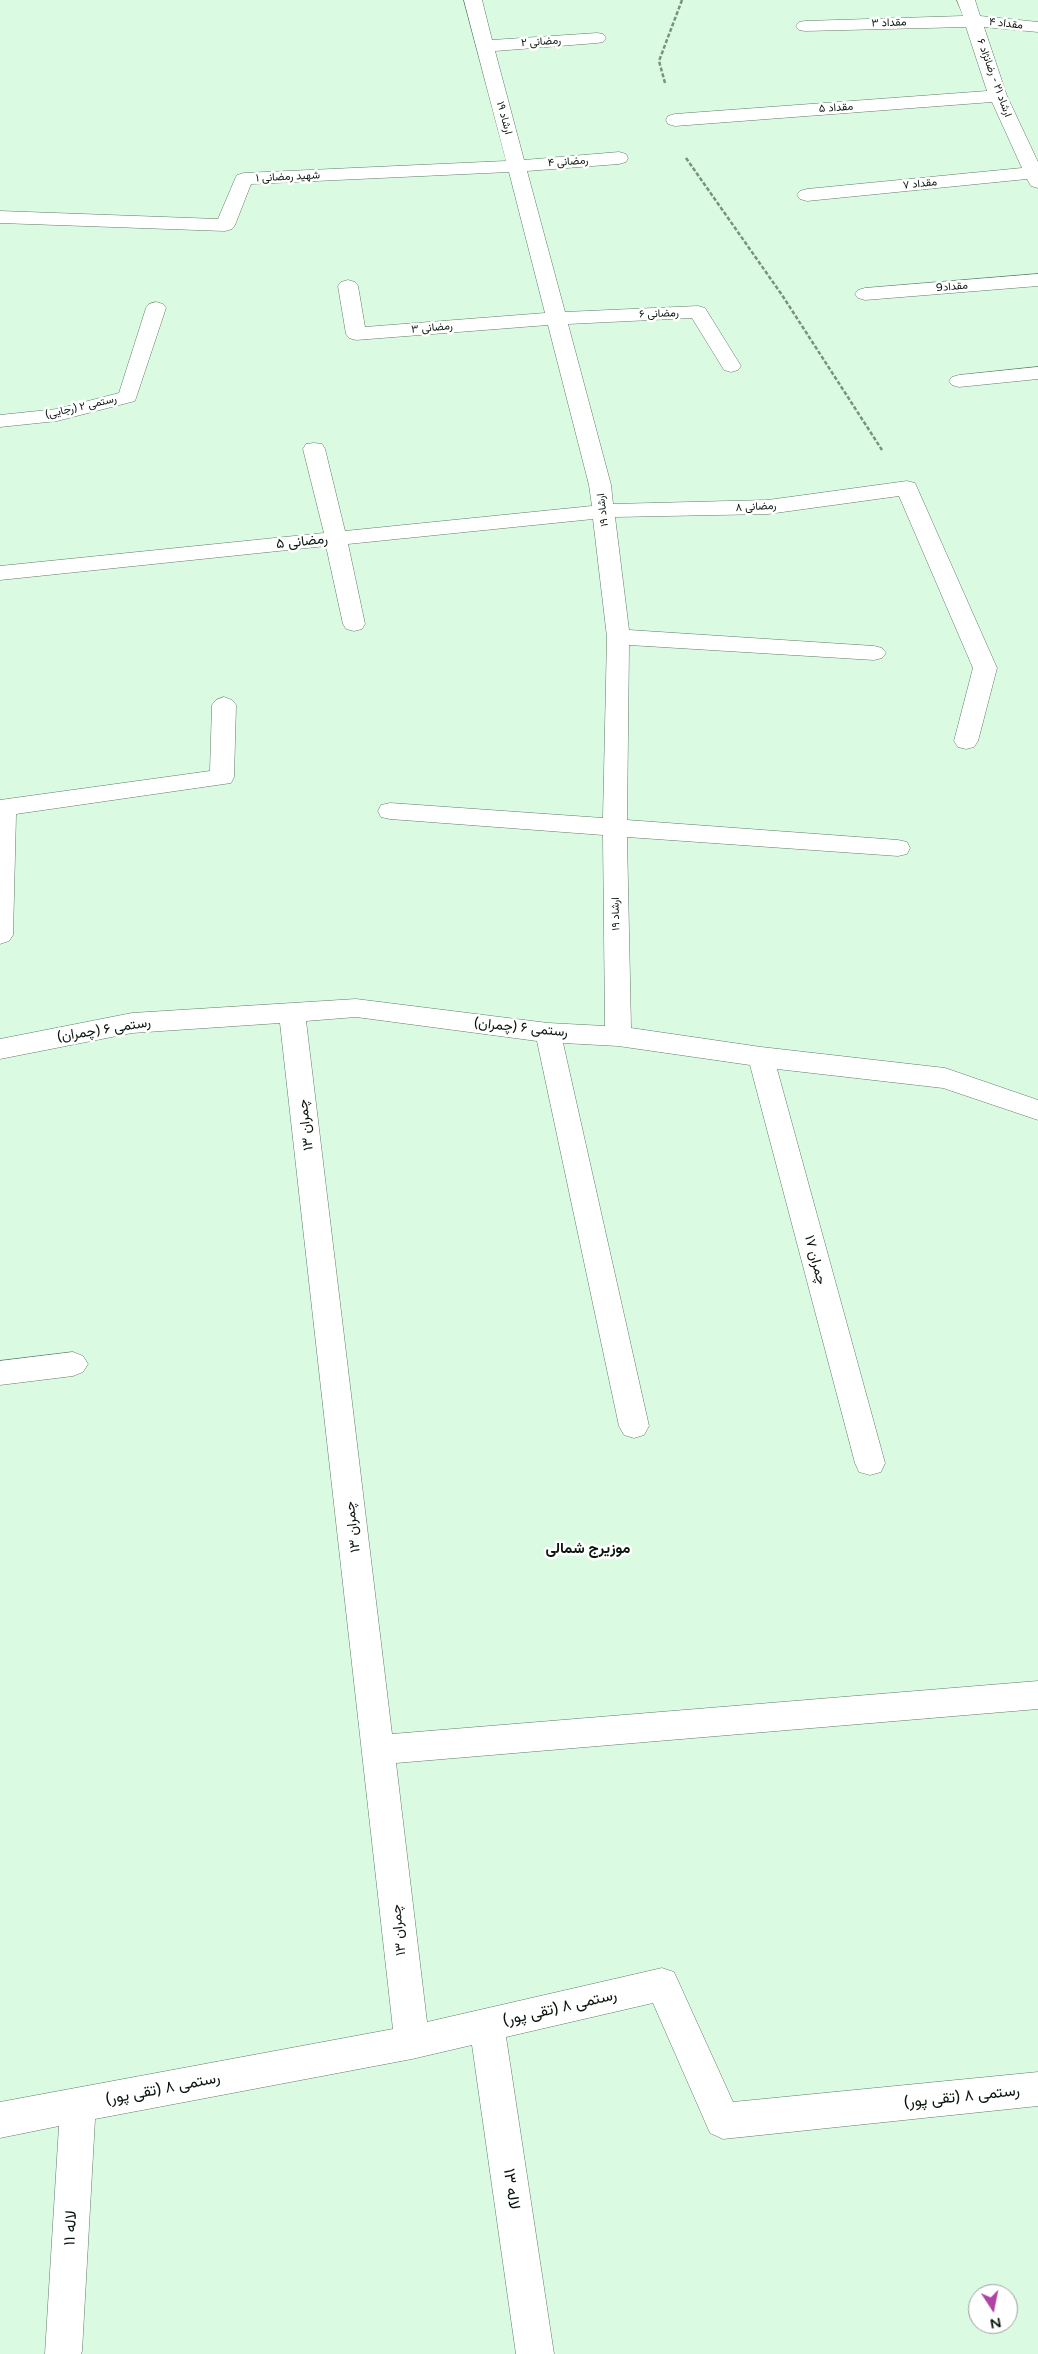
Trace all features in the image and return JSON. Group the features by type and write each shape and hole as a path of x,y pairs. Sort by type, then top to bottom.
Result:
{"street":[{"name":"ارشاد ۱۹","path":"473,0 600,485 604,511 618,637 615,828 618,1036"},
{"name":"ارشاد ۲۱ - رضانژاد ۶","path":"966,0 998,96 1036,177"},
{"name":"مقداد ۳","path":"805,26 974,21"},
{"name":"مقداد ۴","path":"974,21 1038,28"},
{"name":"رمضانی ۲","path":"485,46 597,38"},
{"name":"مقداد ۵","path":"674,120 998,96"},
{"name":"رمضانی ۴","path":"517,166 619,158"},
{"name":"شهید رمضانی ۱","path":"0,217 225,224 244,179 517,166"},
{"name":"مقداد ۷","path":"807,195 1036,177"},
{"name":"مقداد9","path":"865,294 1038,280"},
{"name":"رمضانی ۳","path":"348,286 356,334 556,318"},
{"name":"رستمی ۲ (رجایی)","path":"0,421 57,415 128,396 156,308"},
{"name":"رمضانی ۶","path":"556,318 698,312 731,366"},
{"path":"959,381 1038,373"},
{"path":"314,449 336,538 354,624"},
{"name":"رمضانی ۸","path":"604,511 768,507 907,488"},
{"path":"907,488 985,668 966,741"},
{"name":"رمضانی ۵","path":"0,572 604,511"},
{"path":"618,637 874,653"},
{"path":"0,935 2,808 222,777 224,705"},
{"path":"390,811 898,848"},
{"name":"رستمی ۶ (چمران)","path":"0,1049 132,1023 356,1008 548,1033 618,1036 761,1058 944,1078 1038,1110"},
{"name":"چمران ۱۳","path":"292,1012 412,2042"},
{"path":"548,1033 634,1426"},
{"name":"چمران ۱۷","path":"761,1058 870,1463"},
{"path":"0,1372 73,1364"},
{"path":"379,1750 1038,1695"},
{"name":"رستمی ۸ (تقی پور)","path":"0,2120 412,2042 662,1984 723,2121 1038,2089"},
{"name":"لاله ۱۳","path":"487,2025 535,2354"},
{"name":"لاله ۱۱","path":"63,2351 78,2105"}],"path":[{"path":"682,0 659,61 682,153 782,295 907,488"}],"district":[{"name":"موزیرج شمالی","path":"588,1549"}]}
